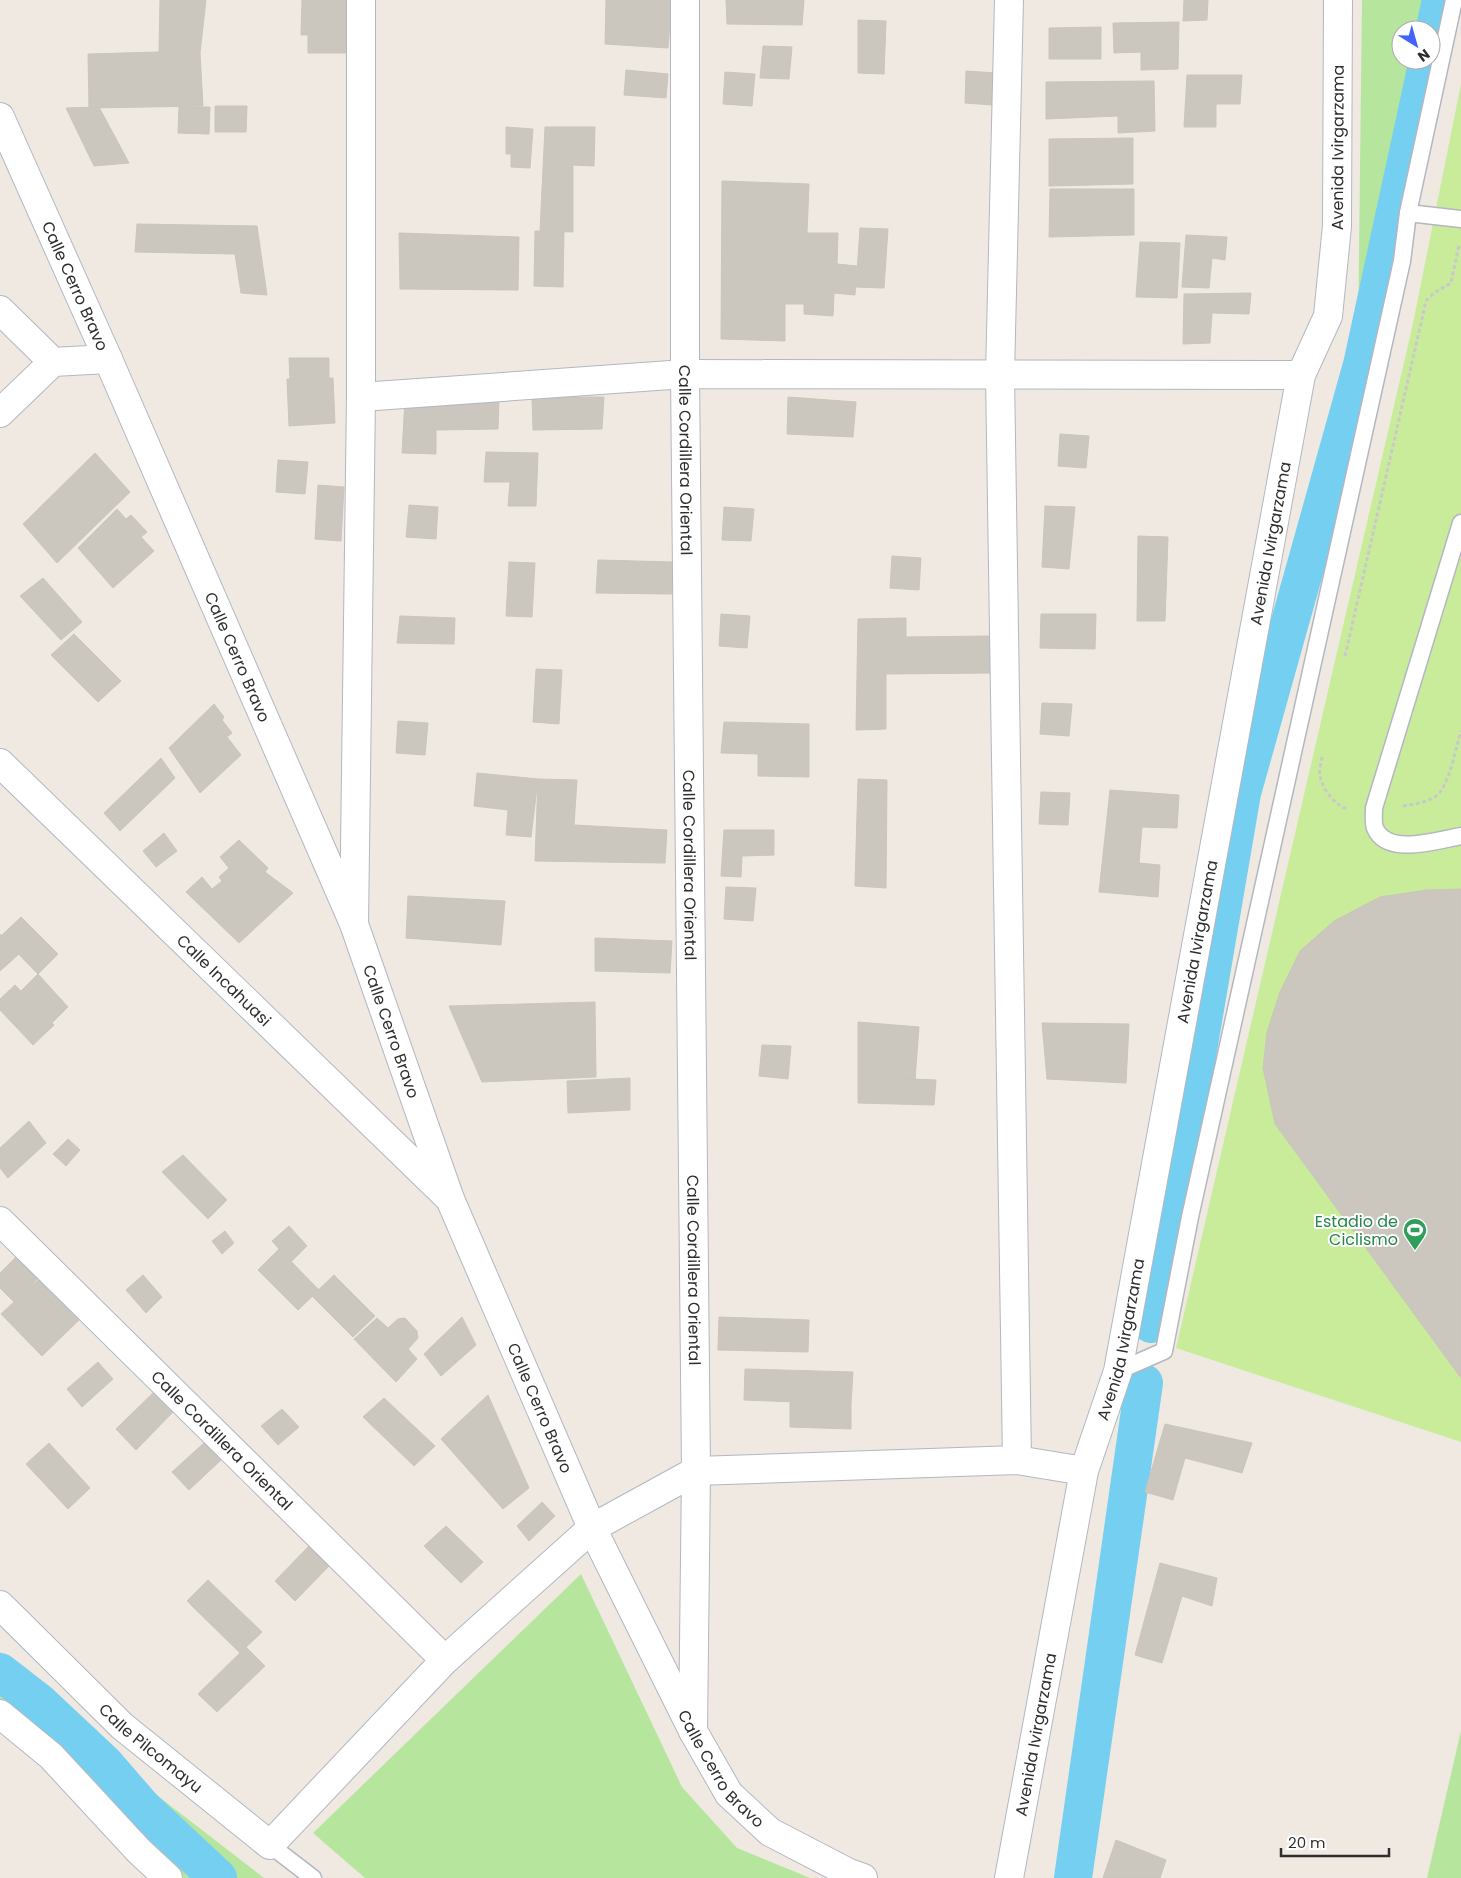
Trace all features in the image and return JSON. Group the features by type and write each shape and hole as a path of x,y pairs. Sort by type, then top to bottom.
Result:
{"street":[{"path":"354,924 361,397 361,0"},
{"name":"Calle Cordillera Oriental","path":"684,0 696,1471 693,1731"},
{"path":"1009,0 1000,375 1017,1460"},
{"name":"Avenida Ivirgarzama","path":"1009,1878 1084,1471 1118,1371 1301,376 1328,316 1337,226 1338,0"},
{"name":"Calle Cerro Bravo","path":"0,117 108,359 354,924 450,1199 592,1528 693,1731 728,1794 770,1832 850,1874 863,1878"},
{"path":"0,310 53,362"},
{"path":"0,413 53,362 108,359"},
{"path":"361,397 686,374 1301,376"},
{"name":"Calle Incahuasi","path":"0,763 450,1199"},
{"name":"Calle Cordillera Oriental","path":"0,1221 445,1660"},
{"path":"270,1845 445,1660 592,1528 696,1471 1017,1460 1084,1471"},
{"name":"Calle Pilcomayu","path":"0,1605 122,1726 270,1845"},
{"path":"0,1714 51,1756 139,1851 168,1878"}],"lane":[{"path":"1118,1371 1164,1351 1192,1207 1402,261 1408,212 1454,0"},
{"path":"1408,212 1461,219"},
{"path":"1461,523 1374,808 1374,827 1383,840 1403,846 1461,836"},
{"name":"Calle Pilcomayu","path":"270,1845 313,1878"}],"path":[{"path":"1345,657 1426,301 1434,293 1451,283 1461,237"},
{"path":"1323,753 1320,775 1329,795 1339,806 1350,810 1410,805 1426,801 1438,795 1444,785 1461,731"}],"green space":[{"path":"1362,0 1428,0 1424,20 1391,20 1391,70 1413,70 1358,340"},
{"path":"1461,84 1461,1442 1176,1348 1412,328"},
{"path":"581,1574 682,1787 737,1848 810,1878 365,1878 313,1833"},
{"path":"0,1652 101,1752 264,1878 184,1878 161,1860 0,1714"},
{"path":"1461,1731 1461,1878 1427,1878"}],"building":[{"path":"160,0 206,0 200,53 159,52"},
{"path":"302,0 347,0 347,53 308,53 308,35 301,35"},
{"path":"606,0 672,0 668,48 605,44"},
{"path":"726,0 804,0 802,25 727,24"},
{"path":"1184,0 1208,0 1207,20 1183,21"},
{"path":"858,20 886,21 884,74 858,73"},
{"path":"1179,22 1178,69 1141,70 1141,52 1114,53 1113,23"},
{"path":"1101,27 1101,59 1049,59 1049,28"},
{"path":"763,46 792,47 789,79 760,78"},
{"path":"200,53 203,106 89,108 88,54"},
{"path":"626,70 668,74 666,98 624,95"},
{"path":"966,71 996,73 993,105 965,103"},
{"path":"725,72 755,74 752,106 723,104"},
{"path":"1187,75 1242,75 1240,104 1216,104 1216,127 1184,127"},
{"path":"1154,81 1155,131 1118,133 1118,116 1046,119 1046,82"},
{"path":"215,106 247,106 246,132 215,132"},
{"path":"99,107 129,163 94,166 66,108"},
{"path":"179,107 210,107 209,134 178,133"},
{"path":"506,127 533,129 530,168 511,167 511,154 506,154"},
{"path":"545,127 595,127 594,166 573,165 573,232 540,231"},
{"path":"1133,138 1133,184 1049,186 1049,139"},
{"path":"722,181 809,184 807,233 838,233 837,264 857,266 855,295 834,293 833,316 804,314 804,304 785,304 785,341 721,339"},
{"path":"1050,189 1134,189 1134,235 1049,237"},
{"path":"137,224 257,226 267,295 241,293 235,254 135,252"},
{"path":"860,228 888,229 884,288 856,287"},
{"path":"535,231 564,232 563,287 534,286"},
{"path":"399,233 519,237 518,290 400,289"},
{"path":"1186,235 1227,237 1225,260 1212,258 1209,288 1182,287"},
{"path":"1140,242 1180,243 1177,298 1136,297"},
{"path":"1251,293 1249,314 1212,313 1210,343 1183,344 1184,294"},
{"path":"289,358 329,358 329,378 290,379"},
{"path":"333,378 335,423 289,426 287,379"},
{"path":"532,397 604,397 602,429 533,430"},
{"path":"788,397 856,402 853,437 787,434"},
{"path":"499,398 498,429 436,430 436,454 402,453 405,399"},
{"path":"1060,434 1089,436 1086,468 1058,466"},
{"path":"486,452 538,453 536,506 508,506 510,482 484,482"},
{"path":"95,453 130,492 57,563 23,524"},
{"path":"278,460 308,462 305,494 276,492"},
{"path":"318,485 344,487 341,541 315,539"},
{"path":"409,505 438,507 436,539 406,537"},
{"path":"1045,506 1075,507 1069,569 1042,567"},
{"path":"724,507 754,509 751,541 722,540"},
{"path":"117,509 126,519 131,515 147,532 141,537 154,551 113,588 78,548"},
{"path":"1138,536 1168,537 1165,621 1137,621"},
{"path":"892,556 921,558 919,590 890,588"},
{"path":"598,560 673,562 672,594 596,593"},
{"path":"509,562 535,563 532,617 506,616"},
{"path":"43,578 82,622 61,640 20,596"},
{"path":"721,614 750,616 747,648 719,646"},
{"path":"1041,614 1096,614 1095,649 1040,648"},
{"path":"400,616 455,618 454,644 397,643"},
{"path":"906,618 906,637 990,636 991,673 886,674 886,729 856,730 858,619"},
{"path":"74,634 121,681 98,702 51,655"},
{"path":"536,669 562,670 559,724 533,722"},
{"path":"1042,703 1072,704 1069,736 1040,734"},
{"path":"214,704 224,717 222,720 232,733 227,737 241,755 200,793 169,748"},
{"path":"398,721 428,723 425,755 396,753"},
{"path":"724,722 809,724 809,777 758,776 758,754 721,753"},
{"path":"161,758 175,778 120,831 104,813"},
{"path":"477,773 538,779 531,837 506,835 508,810 474,806"},
{"path":"538,779 577,780 574,825 667,830 665,863 535,861"},
{"path":"858,779 887,780 886,888 855,886"},
{"path":"1110,790 1179,795 1177,828 1142,827 1139,863 1160,865 1158,897 1099,892"},
{"path":"1041,792 1070,793 1068,825 1039,824"},
{"path":"724,830 774,830 774,855 742,856 741,877 721,876"},
{"path":"164,833 177,851 156,867 143,851"},
{"path":"239,840 268,868 265,872 293,893 239,943 186,892 202,877 212,889 222,881 219,877 229,868 220,857"},
{"path":"726,887 756,888 753,921 724,919"},
{"name":"Estadio de Ciclismo","path":"1461,889 1461,1378 1275,1124 1263,1068 1267,1032 1280,992 1300,951 1334,921 1380,897 1426,890"},
{"path":"408,896 505,901 501,945 406,938"},
{"path":"21,917 58,954 38,974 1,936"},
{"path":"0,934 19,954 0,971"},
{"path":"595,938 672,941 670,973 595,971"},
{"path":"38,974 68,1007 52,1023 21,991"},
{"path":"15,985 54,1025 33,1045 0,1010 0,999"},
{"path":"595,1002 596,1077 482,1082 449,1006"},
{"path":"858,1022 919,1027 915,1080 883,1078 885,1050 858,1048"},
{"path":"1042,1023 1129,1024 1126,1083 1047,1079"},
{"path":"762,1045 791,1046 788,1079 759,1076"},
{"path":"858,1048 885,1050 883,1078 936,1080 934,1105 858,1103"},
{"path":"630,1078 630,1110 568,1113 567,1081"},
{"path":"29,1121 46,1143 8,1178 0,1168 0,1148"},
{"path":"68,1139 80,1150 66,1166 53,1154"},
{"path":"183,1155 227,1200 208,1219 162,1172"},
{"path":"289,1226 307,1246 291,1262 272,1241"},
{"path":"225,1231 234,1243 222,1254 212,1241"},
{"path":"279,1249 319,1290 298,1310 258,1270"},
{"path":"17,1256 38,1278 14,1302 0,1288 0,1273"},
{"path":"143,1275 162,1297 146,1313 126,1290"},
{"path":"334,1275 375,1316 353,1337 312,1296"},
{"path":"41,1277 81,1318 42,1356 1,1314"},
{"path":"462,1317 476,1345 441,1376 424,1354"},
{"path":"719,1317 809,1320 808,1352 718,1350"},
{"path":"377,1318 388,1328 398,1319 405,1318 417,1331 418,1338 408,1349 417,1359 396,1382 354,1339"},
{"path":"98,1362 113,1379 82,1407 67,1389"},
{"path":"745,1369 853,1372 851,1404 744,1400"},
{"path":"156,1390 175,1410 136,1450 116,1429"},
{"path":"488,1395 529,1488 503,1509 441,1439"},
{"path":"384,1398 435,1446 414,1466 363,1417"},
{"path":"790,1402 851,1404 851,1429 790,1427"},
{"path":"282,1409 299,1427 278,1445 261,1426"},
{"path":"1165,1424 1252,1443 1242,1473 1185,1458 1173,1500 1145,1492"},
{"path":"205,1442 221,1460 189,1490 172,1472"},
{"path":"49,1443 90,1488 68,1509 26,1464"},
{"path":"542,1502 555,1516 529,1541 517,1526"},
{"path":"446,1526 483,1562 461,1583 424,1546"},
{"path":"309,1546 329,1566 295,1601 275,1581"},
{"path":"1160,1563 1217,1578 1212,1606 1182,1596 1162,1663 1135,1655"},
{"path":"208,1580 262,1632 240,1653 187,1601"},
{"path":"246,1647 265,1666 217,1712 198,1694"},
{"path":"1116,1840 1166,1860 1160,1878 1103,1878"}],"waterway":[{"path":"1437,20 1441,0"},
{"path":"1151,1324 1242,793 1362,365 1426,70"},
{"path":"1073,1878 1144,1383"},
{"path":"0,1672 40,1703 104,1763 143,1808 218,1878"}],"place":[{"name":"Estadio de Ciclismo","path":"1415,1251"}]}
